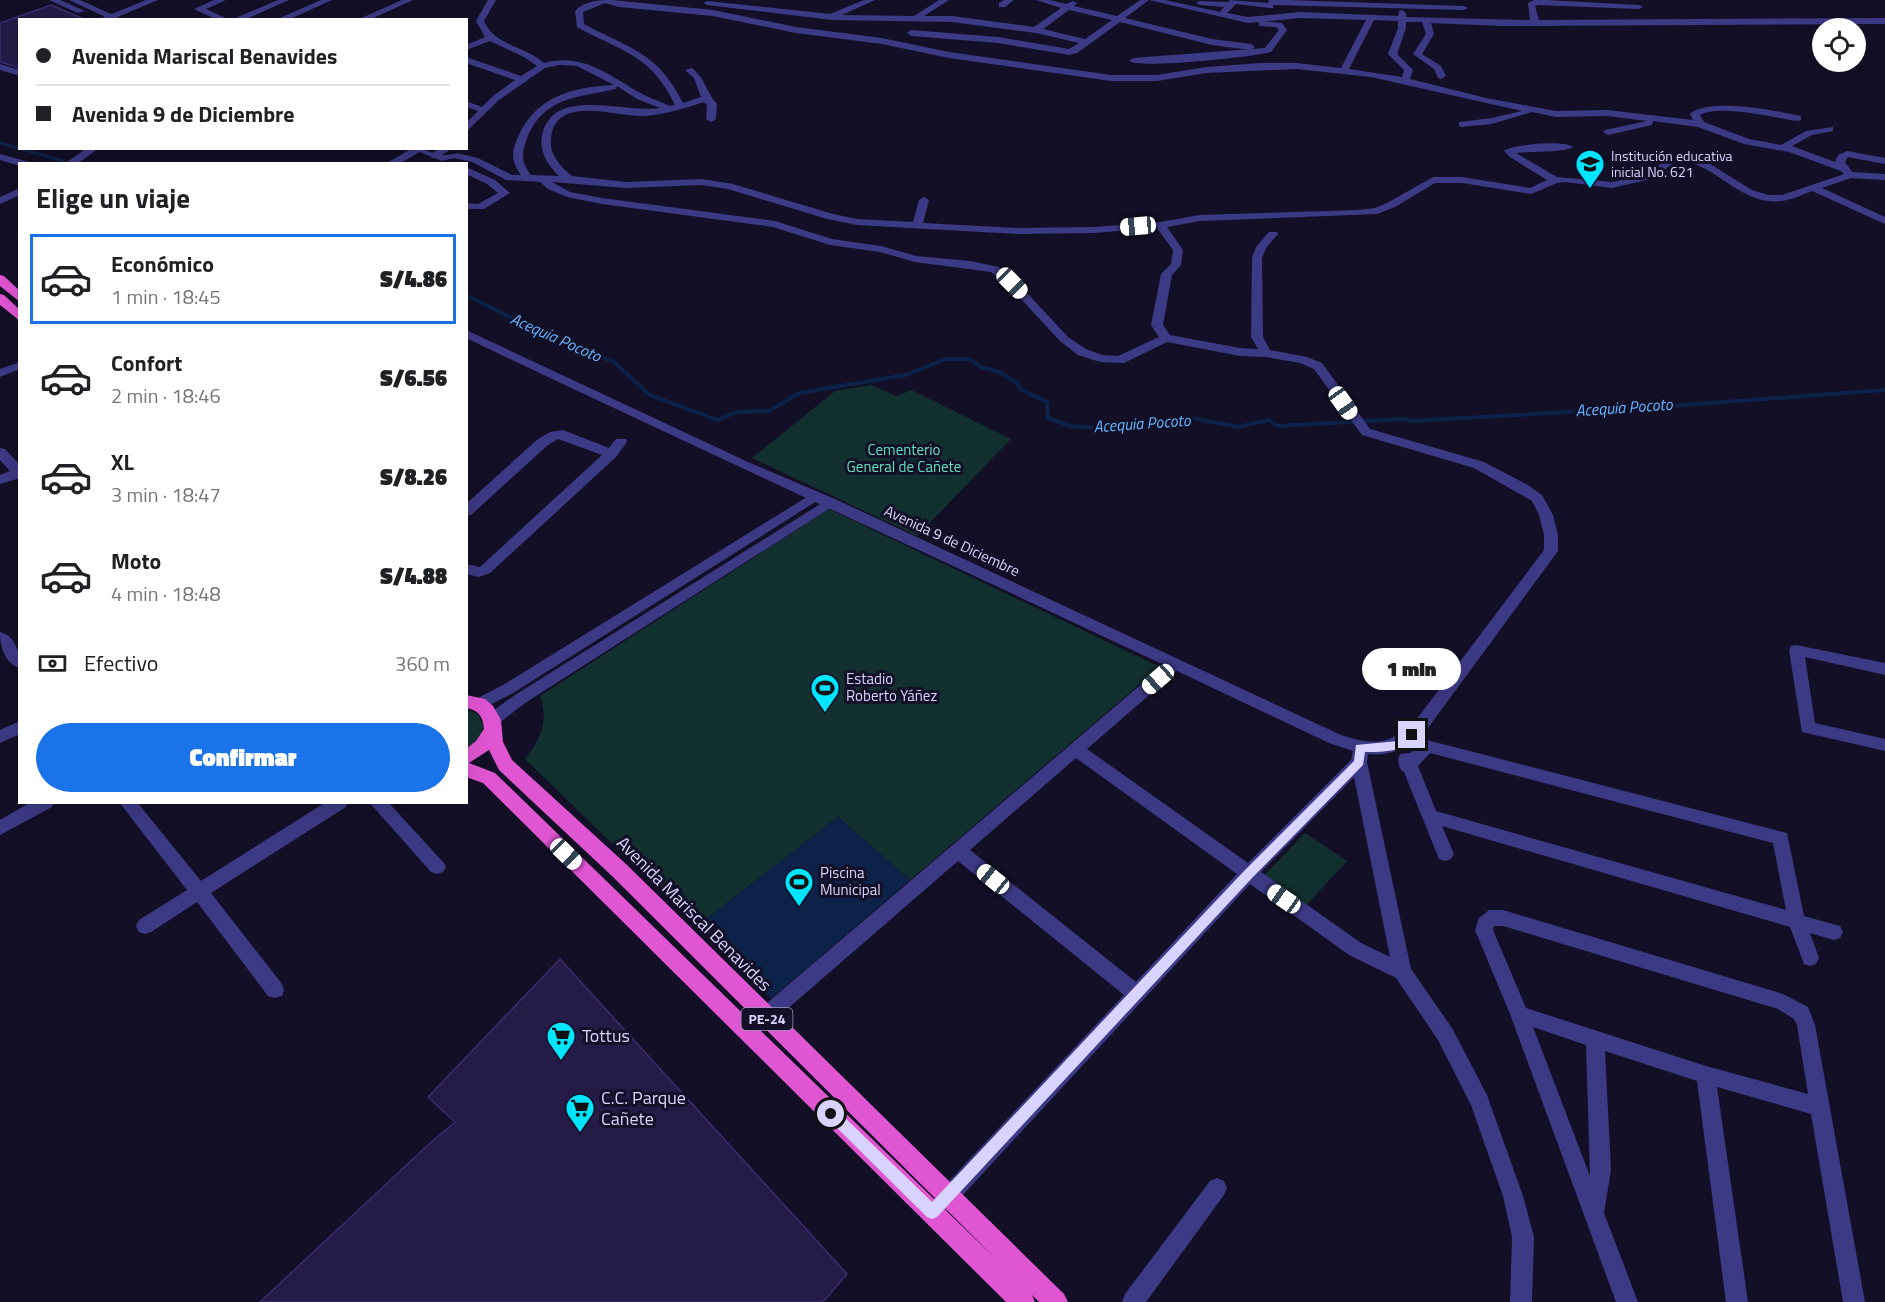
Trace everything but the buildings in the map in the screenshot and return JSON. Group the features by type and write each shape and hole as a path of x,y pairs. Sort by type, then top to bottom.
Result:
{"highway":[{"path":"0,279 18,296"},
{"path":"0,298 18,315"},
{"path":"468,756 474,754 487,742 492,724 488,711 470,702"},
{"name":"Avenida Mariscal Benavides","path":"492,724 494,742 505,765 619,870 764,1016 1056,1302"},
{"name":"PE-24","path":"468,770 489,778 1023,1302"}],"street":[{"path":"53,0 96,18"},
{"path":"73,0 116,18"},
{"path":"106,18 154,0"},
{"path":"221,18 198,9 222,0"},
{"path":"240,18 285,0"},
{"path":"306,0 315,5"},
{"path":"284,18 328,0"},
{"path":"366,18 409,0"},
{"path":"492,0 480,21 490,38 536,59 542,66"},
{"path":"677,107 666,76 658,67 633,49 580,24 579,11 583,7 606,0 619,5 691,10 796,30 882,41 985,60 1090,75 1139,79 1233,67 1296,66 1344,70 1405,80 1485,101 1556,114 1607,113 1700,124 1747,142 1784,147 1846,171 1885,177"},
{"path":"770,9 793,0"},
{"path":"832,17 871,0"},
{"path":"913,19 945,0"},
{"path":"1040,0 1212,42 1268,50"},
{"path":"1036,30 1077,0"},
{"path":"911,33 998,40 1069,52 1145,0"},
{"path":"1153,0 1238,20 1300,15 1535,23 1885,21"},
{"path":"691,10 711,1 832,17 943,18 1036,30 1086,42"},
{"path":"1221,15 1233,2 1241,1 1400,3 1464,8"},
{"path":"1269,18 1271,2"},
{"path":"1535,23 1531,4 1536,2 1639,7"},
{"path":"1167,3 1230,5"},
{"path":"1400,3 1403,20 1392,54 1409,70 1405,80"},
{"path":"1133,61 1256,53 1268,50 1283,30 1279,25 1230,24 1215,19 1206,12"},
{"path":"1344,70 1371,18"},
{"path":"1426,20 1430,34 1418,54 1420,58 1434,64 1440,70 1441,76"},
{"path":"468,47 490,38"},
{"path":"985,60 998,40"},
{"path":"1206,56 1212,42"},
{"path":"468,61 523,80"},
{"path":"468,127 483,110 542,66 567,62 583,65 645,100 677,107"},
{"path":"0,66 18,73"},
{"path":"689,70 698,77 705,98 712,104 711,119"},
{"path":"526,177 516,163 516,155 529,121 536,111 555,100 614,87"},
{"path":"569,179 549,160 546,146 547,132 556,114 560,111 578,108 644,113 677,107 705,98"},
{"path":"468,105 483,110"},
{"path":"1700,124 1695,114 1703,108 1798,118"},
{"path":"1462,124 1492,121 1534,110"},
{"path":"1608,132 1664,121"},
{"path":"1784,147 1809,133 1830,129"},
{"path":"1555,180 1509,151 1535,147 1568,147"},
{"path":"72,162 91,150"},
{"path":"393,162 414,150"},
{"path":"425,150 443,152 455,160 475,160 510,178 569,179 626,185 702,183 752,192 831,217 884,225 1028,231 1094,230 1160,225 1200,218 1377,211 1433,180 1462,180 1531,191 1555,180 1565,179 1612,184 1647,177 1676,157 1702,163 1758,196 1783,198 1846,171"},
{"path":"1846,171 1841,157 1846,154 1885,160"},
{"path":"0,157 18,162"},
{"path":"468,171 491,182 504,193 480,207 468,206"},
{"path":"542,178 552,187 567,194 602,201 765,222 830,242 881,249 915,259 970,264 995,269 1029,300 1064,339 1082,352 1100,358 1120,360 1166,338 1240,352 1266,353 1303,360 1317,366 1356,422 1369,433 1454,456 1495,473 1537,498 1549,525 1551,551 1422,724 1401,744 1407,767 1445,854"},
{"path":"1810,187 1844,200 1885,221"},
{"path":"0,201 18,192"},
{"path":"917,226 924,200"},
{"path":"1160,225 1178,250 1176,265 1167,274 1157,325 1166,338"},
{"path":"1266,353 1257,337 1257,258 1261,247 1273,234"},
{"name":"Avenida 9 de Diciembre","path":"468,335 742,465 830,502 1360,755 1401,744"},
{"path":"0,373 18,366"},
{"path":"468,510 543,442 555,435 563,434 611,454"},
{"path":"468,570 478,572 485,570 611,454 621,442"},
{"path":"0,452 18,471"},
{"path":"0,480 18,472"},
{"path":"470,702 508,689 815,496"},
{"path":"492,724 520,699 830,502"},
{"path":"0,638 18,660"},
{"path":"1885,669 1796,650 1808,728 1885,745"},
{"path":"748,1031 1174,665"},
{"path":"0,737 18,728"},
{"path":"1407,767 1427,746 1781,838 1796,919 1810,958"},
{"path":"1075,749 1355,949 1402,972"},
{"path":"932,1212 1360,755"},
{"path":"1360,755 1402,972 1445,1034 1480,1102 1513,1196 1523,1237 1521,1302"},
{"path":"0,828 42,804"},
{"path":"129,804 275,990"},
{"path":"145,926 198,890 337,804"},
{"path":"379,804 437,867"},
{"path":"1430,816 1796,919 1834,932"},
{"path":"957,850 1137,994"},
{"path":"1627,1302 1519,1014 1484,930 1485,923 1490,918 1503,918 1793,1007 1801,1013 1806,1025 1818,1106 1854,1302"},
{"path":"1519,1014 1706,1076 1818,1106"},
{"path":"1595,1040 1601,1170 1595,1214"},
{"path":"1706,1076 1737,1302"},
{"path":"1132,1302 1217,1188"}],"green space":[{"name":"Cementerio General de Cañete","path":"871,385 897,396 911,390 1011,439 917,536 752,458 835,391"},
{"name":"Estadio Roberto Yáñez","path":"829,509 1160,667 910,880 838,817 697,926 525,759 542,729 544,713 540,696"},
{"path":"468,709 478,714 484,727 477,742 468,749"},
{"path":"1305,833 1347,861 1302,910 1260,880"}],"water":[{"name":"Piscina Municipal","path":"838,817 910,880 771,999 697,926"}],"waterway":[{"name":"Acequia Pocoto","path":"0,143 18,148"},
{"name":"Acequia Pocoto","path":"24,150 63,161"},
{"name":"Acequia Pocoto","path":"468,296 553,339 614,362 650,395 717,420 737,412 769,411 799,393 906,375 946,359 969,359 981,367 1002,373 1018,384 1020,389 1047,402 1048,418 1070,426 1098,428 1152,420 1173,422 1192,418 1238,427 1269,420 1277,426 1404,419 1412,421 1656,407 1885,390"}],"place":[{"name":"Institución educativa inicial No. 621","path":"1590,190"},
{"name":"Estadio Roberto Yáñez","path":"825,714"},
{"name":"Piscina Municipal","path":"799,908"},
{"name":"Tottus","path":"561,1062"},
{"name":"C.C. Parque Cañete","path":"580,1134"}],"route":[{"path":"831,1114 932,1212 1248,874 1359,762 1360,748 1385,748 1401,744 1412,735"}]}
